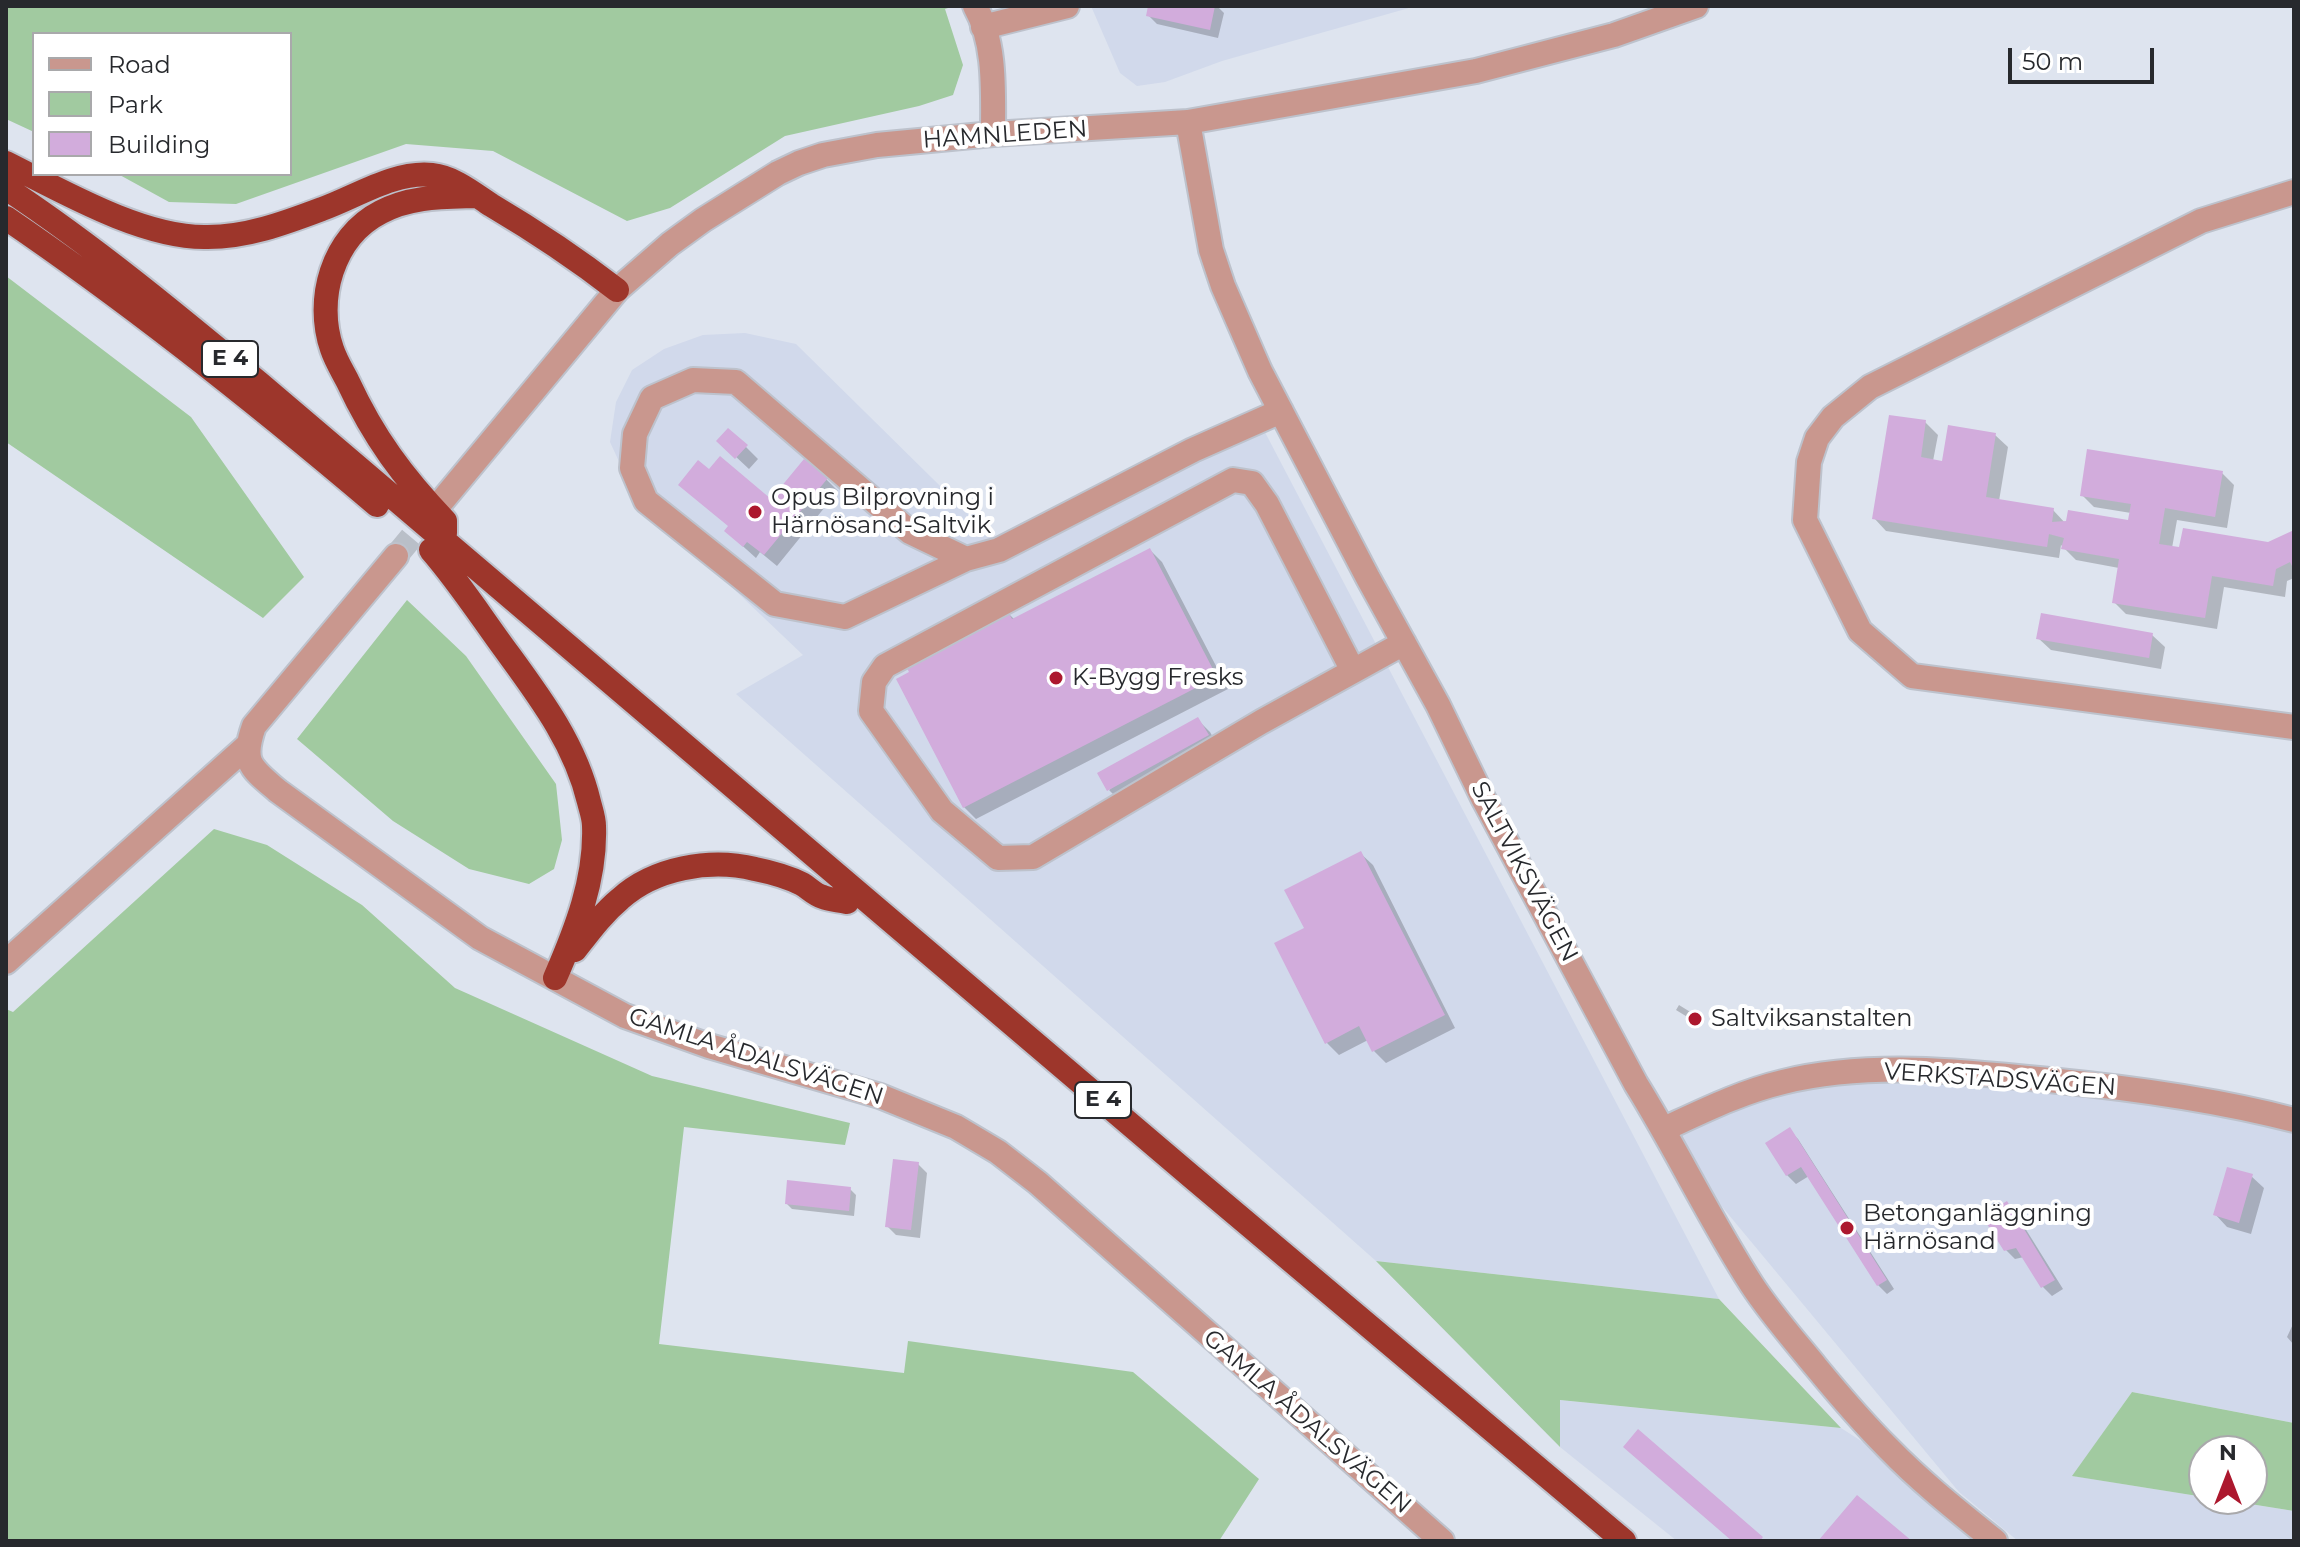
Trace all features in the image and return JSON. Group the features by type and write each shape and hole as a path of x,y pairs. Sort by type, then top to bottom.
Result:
{"highway":[{"path":"6,163 129,220 168,232 204,237 234,235 275,226 387,182 432,175 449,179 478,196 577,259 617,290"},
{"name":"E 4","path":"6,188 78,237 154,296 847,902 1600,1541"},
{"name":"E 4","path":"478,196 431,197 405,203 379,213 358,230 342,248 330,273 325,298 326,325 332,349 361,410 394,463 445,521 438,546 452,574 537,692 569,746 585,783 594,822 593,855 588,887 572,939 555,978"},
{"name":"E 4","path":"6,218 90,277 438,546 1624,1541"},
{"name":"E 4","path":"555,978 596,923 622,896 675,870 700,865 753,868 801,884 820,897 847,902"}],"street":[{"path":"993,134 989,47 979,16 1067,6"},
{"name":"HAMNLEDEN","path":"442,501 617,290 703,220 767,179 799,163 849,149 993,134 1188,122 1476,71 1614,35 1696,6"},
{"name":"SALTVIKSVÄGEN","path":"1188,122 1211,250 1254,357 1438,705 1483,798 1699,1198 1753,1286 1861,1421 1891,1452 1995,1541"},
{"path":"2294,192 2201,221 1870,387 1833,417 1817,438 1809,462 1805,520 1860,631 1912,676 2294,727"},
{"path":"966,559 910,532 736,382 693,380 652,398 635,434 632,468 646,501 775,604 845,617 966,559 999,550 1193,450 1281,411"},
{"path":"1352,669 1267,504 1252,483 1233,480 885,666 874,682 871,711 942,811 998,858 1033,857 1352,669 1404,643"},
{"path":"6,962 246,747 254,726 268,707 396,556"},
{"name":"GAMLA ÅDALSVÄGEN","path":"246,747 253,770 278,791 480,938 625,1016 709,1046 880,1096 956,1127 998,1152 1038,1183 1442,1541"},
{"name":"VERKSTADSVÄGEN","path":"1664,1129 1735,1097 1784,1082 1820,1075 1880,1071 1985,1074 2108,1086 2218,1103 2294,1120"}],"shaded area":[{"path":"1091,6 1416,6 1222,61 1165,82 1137,86 1120,73"},
{"path":"745,333 796,344 1001,546 1257,417 1719,1299 1376,1261 736,694 803,655 634,494 610,442 616,402 632,370 664,349 703,335"},
{"path":"1835,1061 1895,1061 2294,1115 2294,1423 2132,1392 2073,1476 2188,1494 2188,1515 2268,1515 2268,1507 2294,1511 2294,1541 2018,1541 1959,1492 1650,1120 1702,1098 1778,1073"},
{"path":"1559,1400 1841,1428 1880,1453 1977,1541 1677,1541 1560,1447"}],"green space":[{"path":"6,6 954,6 945,9 963,65 953,95 919,106 785,136 670,208 627,221 493,151 406,144 236,204 169,202 122,176 292,176 292,32 32,32 32,131 6,119"},
{"path":"6,276 191,417 304,577 263,618 6,442"},
{"path":"407,600 466,656 556,784 562,840 554,869 529,884 469,869 393,821 297,739"},
{"path":"214,829 267,845 362,905 455,988 652,1076 850,1123 845,1145 684,1127 659,1344 904,1373 908,1341 1133,1372 1259,1479 1219,1541 6,1541 6,1009 13,1012"},
{"path":"1376,1261 1719,1299 1841,1428 1560,1400 1560,1447"},
{"path":"2132,1392 2294,1423 2294,1511 2268,1507 2268,1435 2188,1435 2188,1494 2072,1476"}],"building":[{"path":"1148,6 1215,6 1210,30 1146,16"},
{"path":"1889,415 1926,420 1921,457 1942,461 1948,425 1996,433 1986,497 2054,508 2052,522 2066,521 2068,510 2128,520 2131,504 2080,496 2087,449 2223,471 2215,517 2165,508 2159,544 2179,547 2183,528 2268,542 2294,530 2294,570 2290,562 2276,569 2273,586 2212,576 2205,618 2112,603 2119,559 2061,549 2064,538 2049,534 2047,547 1872,519"},
{"path":"728,428 748,445 735,459 716,441"},
{"name":"Opus Bilprovning i Härnösand-Saltvik","path":"720,456 771,499 804,459 828,478 764,555 747,542 743,547 724,531 728,526 678,485 698,460 709,469"},
{"name":"K-Bygg Fresks","path":"1150,548 1217,677 963,808 896,679 909,672 903,660 1005,607 1012,619"},
{"path":"2041,613 2153,633 2149,658 2036,639"},
{"path":"1198,717 1209,735 1107,791 1097,773"},
{"path":"1361,851 1445,1015 1372,1052 1359,1026 1325,1044 1274,943 1304,928 1284,890"},
{"name":"Betonganläggning Härnösand","path":"1790,1127 1887,1280 1877,1286 1801,1167 1786,1176 1765,1143"},
{"path":"893,1159 919,1162 911,1230 885,1227"},
{"path":"2227,1167 2253,1174 2239,1223 2213,1215"},
{"path":"787,1180 851,1187 849,1211 785,1204"},
{"path":"2007,1201 2055,1280 2041,1288 2016,1248 2004,1251 1982,1216"},
{"path":"1638,1429 1763,1537 1760,1541 1732,1541 1623,1447"},
{"path":"1857,1495 1912,1541 1818,1541"}],"tunnel":[{"path":"396,556 435,509"}],"place":[{"name":"Opus Bilprovning i Härnösand-Saltvik","path":"755,512"},
{"name":"K-Bygg Fresks","path":"1056,678"},
{"name":"Saltviksanstalten","path":"1695,1019"},
{"name":"Betonganläggning Härnösand","path":"1847,1228"}]}
